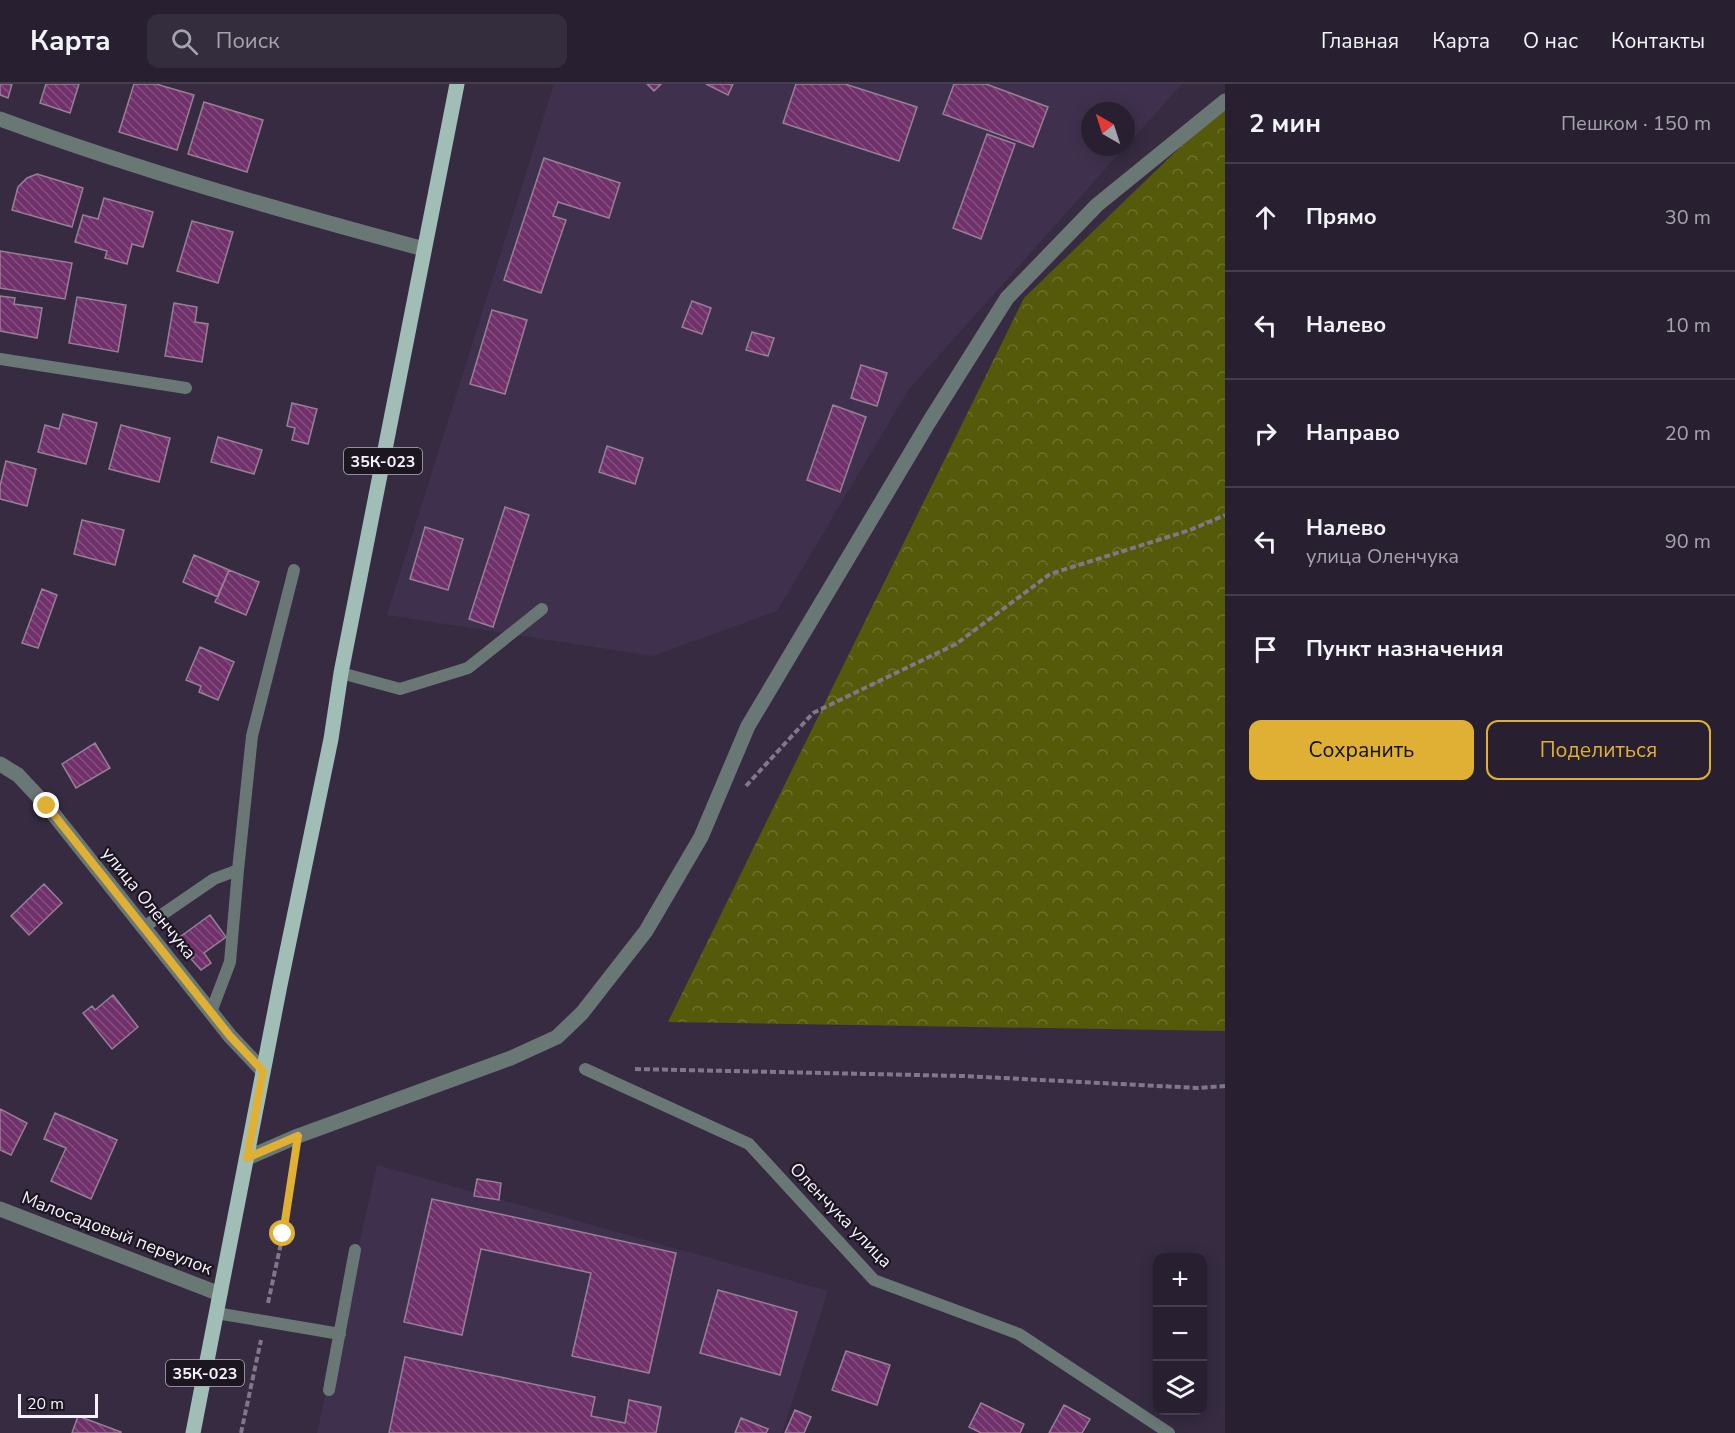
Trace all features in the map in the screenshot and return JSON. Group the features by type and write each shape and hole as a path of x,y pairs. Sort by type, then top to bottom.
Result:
{"main road":[{"name":"35К-023","path":"193,1433 263,1071 331,739 341,673 457,84"}],"street":[{"path":"247,1158 298,1136 511,1058 557,1037 582,1013 646,932 701,837 748,726 929,422 1007,298 1097,205 1225,101"},
{"path":"0,119 100,154 334,225 424,249"},
{"name":"улица Оленчука","path":"0,764 18,775 47,806 230,1036 263,1071"},
{"name":"Малосадовый переулок","path":"0,1209 220,1294"}],"lane":[{"path":"0,359 186,388"},
{"path":"211,1012 230,962 252,736 294,570"},
{"path":"341,673 400,689 468,668 542,609"},
{"path":"144,927 214,879 238,870"},
{"name":"Оленчука улица","path":"585,1069 749,1144 874,1280 1019,1334 1169,1433"},
{"path":"329,1390 355,1250"},
{"path":"216,1313 340,1334"}],"path":[{"path":"741,793 813,713 956,644 1050,574 1190,530 1225,515"},
{"path":"628,1069 964,1076 1198,1088 1225,1086"},
{"path":"242,1433 283,1234 298,1136"}],"shaded area":[{"path":"554,84 1182,84 1135,136 1135,102 1081,102 1081,156 1117,156 909,389 777,611 653,656 387,615"},
{"path":"377,1165 828,1291 782,1433 317,1433"}],"green space":[{"path":"1225,104 1225,1031 668,1022 1024,298"}],"building":[{"path":"0,84 12,84 8,98 0,95"},
{"path":"46,84 79,84 70,113 40,103"},
{"path":"134,84 156,84 194,95 177,150 119,132"},
{"path":"647,84 661,84 654,91"},
{"path":"706,84 733,84 728,95"},
{"path":"796,84 845,84 917,107 899,161 783,123"},
{"path":"954,84 986,84 1048,107 1033,147 943,114"},
{"path":"204,102 263,120 247,172 188,154"},
{"path":"987,134 1015,144 981,239 953,228"},
{"path":"544,158 620,183 609,218 558,202 553,216 566,220 541,293 504,280"},
{"path":"37,174 83,188 72,227 12,210 18,187 27,178"},
{"path":"104,198 153,212 143,247 132,244 127,264 105,258 107,251 75,242 83,215 98,219"},
{"path":"192,221 233,232 218,283 177,271"},
{"path":"0,251 72,263 65,299 0,288"},
{"path":"0,296 15,298 14,304 42,308 37,338 0,331"},
{"path":"77,297 126,305 118,352 69,343"},
{"path":"692,301 711,308 702,334 682,327"},
{"path":"174,303 197,307 195,322 208,324 202,362 165,356"},
{"path":"492,310 527,320 505,394 470,384"},
{"path":"752,332 774,338 768,356 746,350"},
{"path":"861,365 887,373 877,406 851,398"},
{"path":"292,403 317,409 308,444 292,440 295,428 287,426"},
{"path":"833,405 866,417 840,492 807,480"},
{"path":"63,414 97,423 86,464 38,452 45,425 59,429"},
{"path":"121,425 170,438 159,482 109,469"},
{"path":"218,437 262,450 254,474 211,462"},
{"path":"607,446 643,458 635,484 599,472"},
{"path":"6,461 36,469 27,506 0,499 0,486"},
{"path":"505,507 529,515 493,627 469,619"},
{"path":"82,520 124,530 115,565 74,554"},
{"path":"425,527 463,539 448,590 410,579"},
{"path":"194,555 229,570 218,597 183,582"},
{"path":"229,570 259,582 246,615 215,602"},
{"path":"42,589 57,595 38,648 22,643"},
{"path":"200,647 234,662 218,700 199,692 201,686 186,680"},
{"path":"95,743 110,768 76,788 62,764"},
{"path":"44,884 62,903 29,935 11,916"},
{"path":"210,915 226,937 204,953 211,963 201,970 191,959 194,957 180,937"},
{"path":"113,995 138,1027 112,1049 83,1013 92,1006 95,1010"},
{"path":"0,1109 27,1123 11,1155 0,1150"},
{"path":"55,1113 117,1140 91,1199 51,1181 66,1148 44,1139"},
{"path":"477,1179 501,1183 499,1200 474,1196"},
{"path":"432,1199 676,1253 649,1373 572,1356 591,1273 481,1249 462,1335 404,1322"},
{"path":"718,1290 797,1312 780,1375 700,1353"},
{"path":"846,1351 890,1365 877,1405 832,1390"},
{"path":"405,1357 595,1397 591,1416 625,1423 629,1400 661,1407 656,1433 389,1433"},
{"path":"981,1403 1024,1424 1020,1433 981,1433 969,1427"},
{"path":"1064,1405 1090,1419 1082,1433 1049,1433"},
{"path":"795,1410 811,1417 804,1433 785,1433"},
{"path":"78,1416 121,1432 121,1433 72,1433"},
{"path":"741,1418 768,1429 766,1433 735,1433"}],"route":[{"path":"47,806 230,1036 263,1071 247,1158 298,1136 283,1234"}]}
